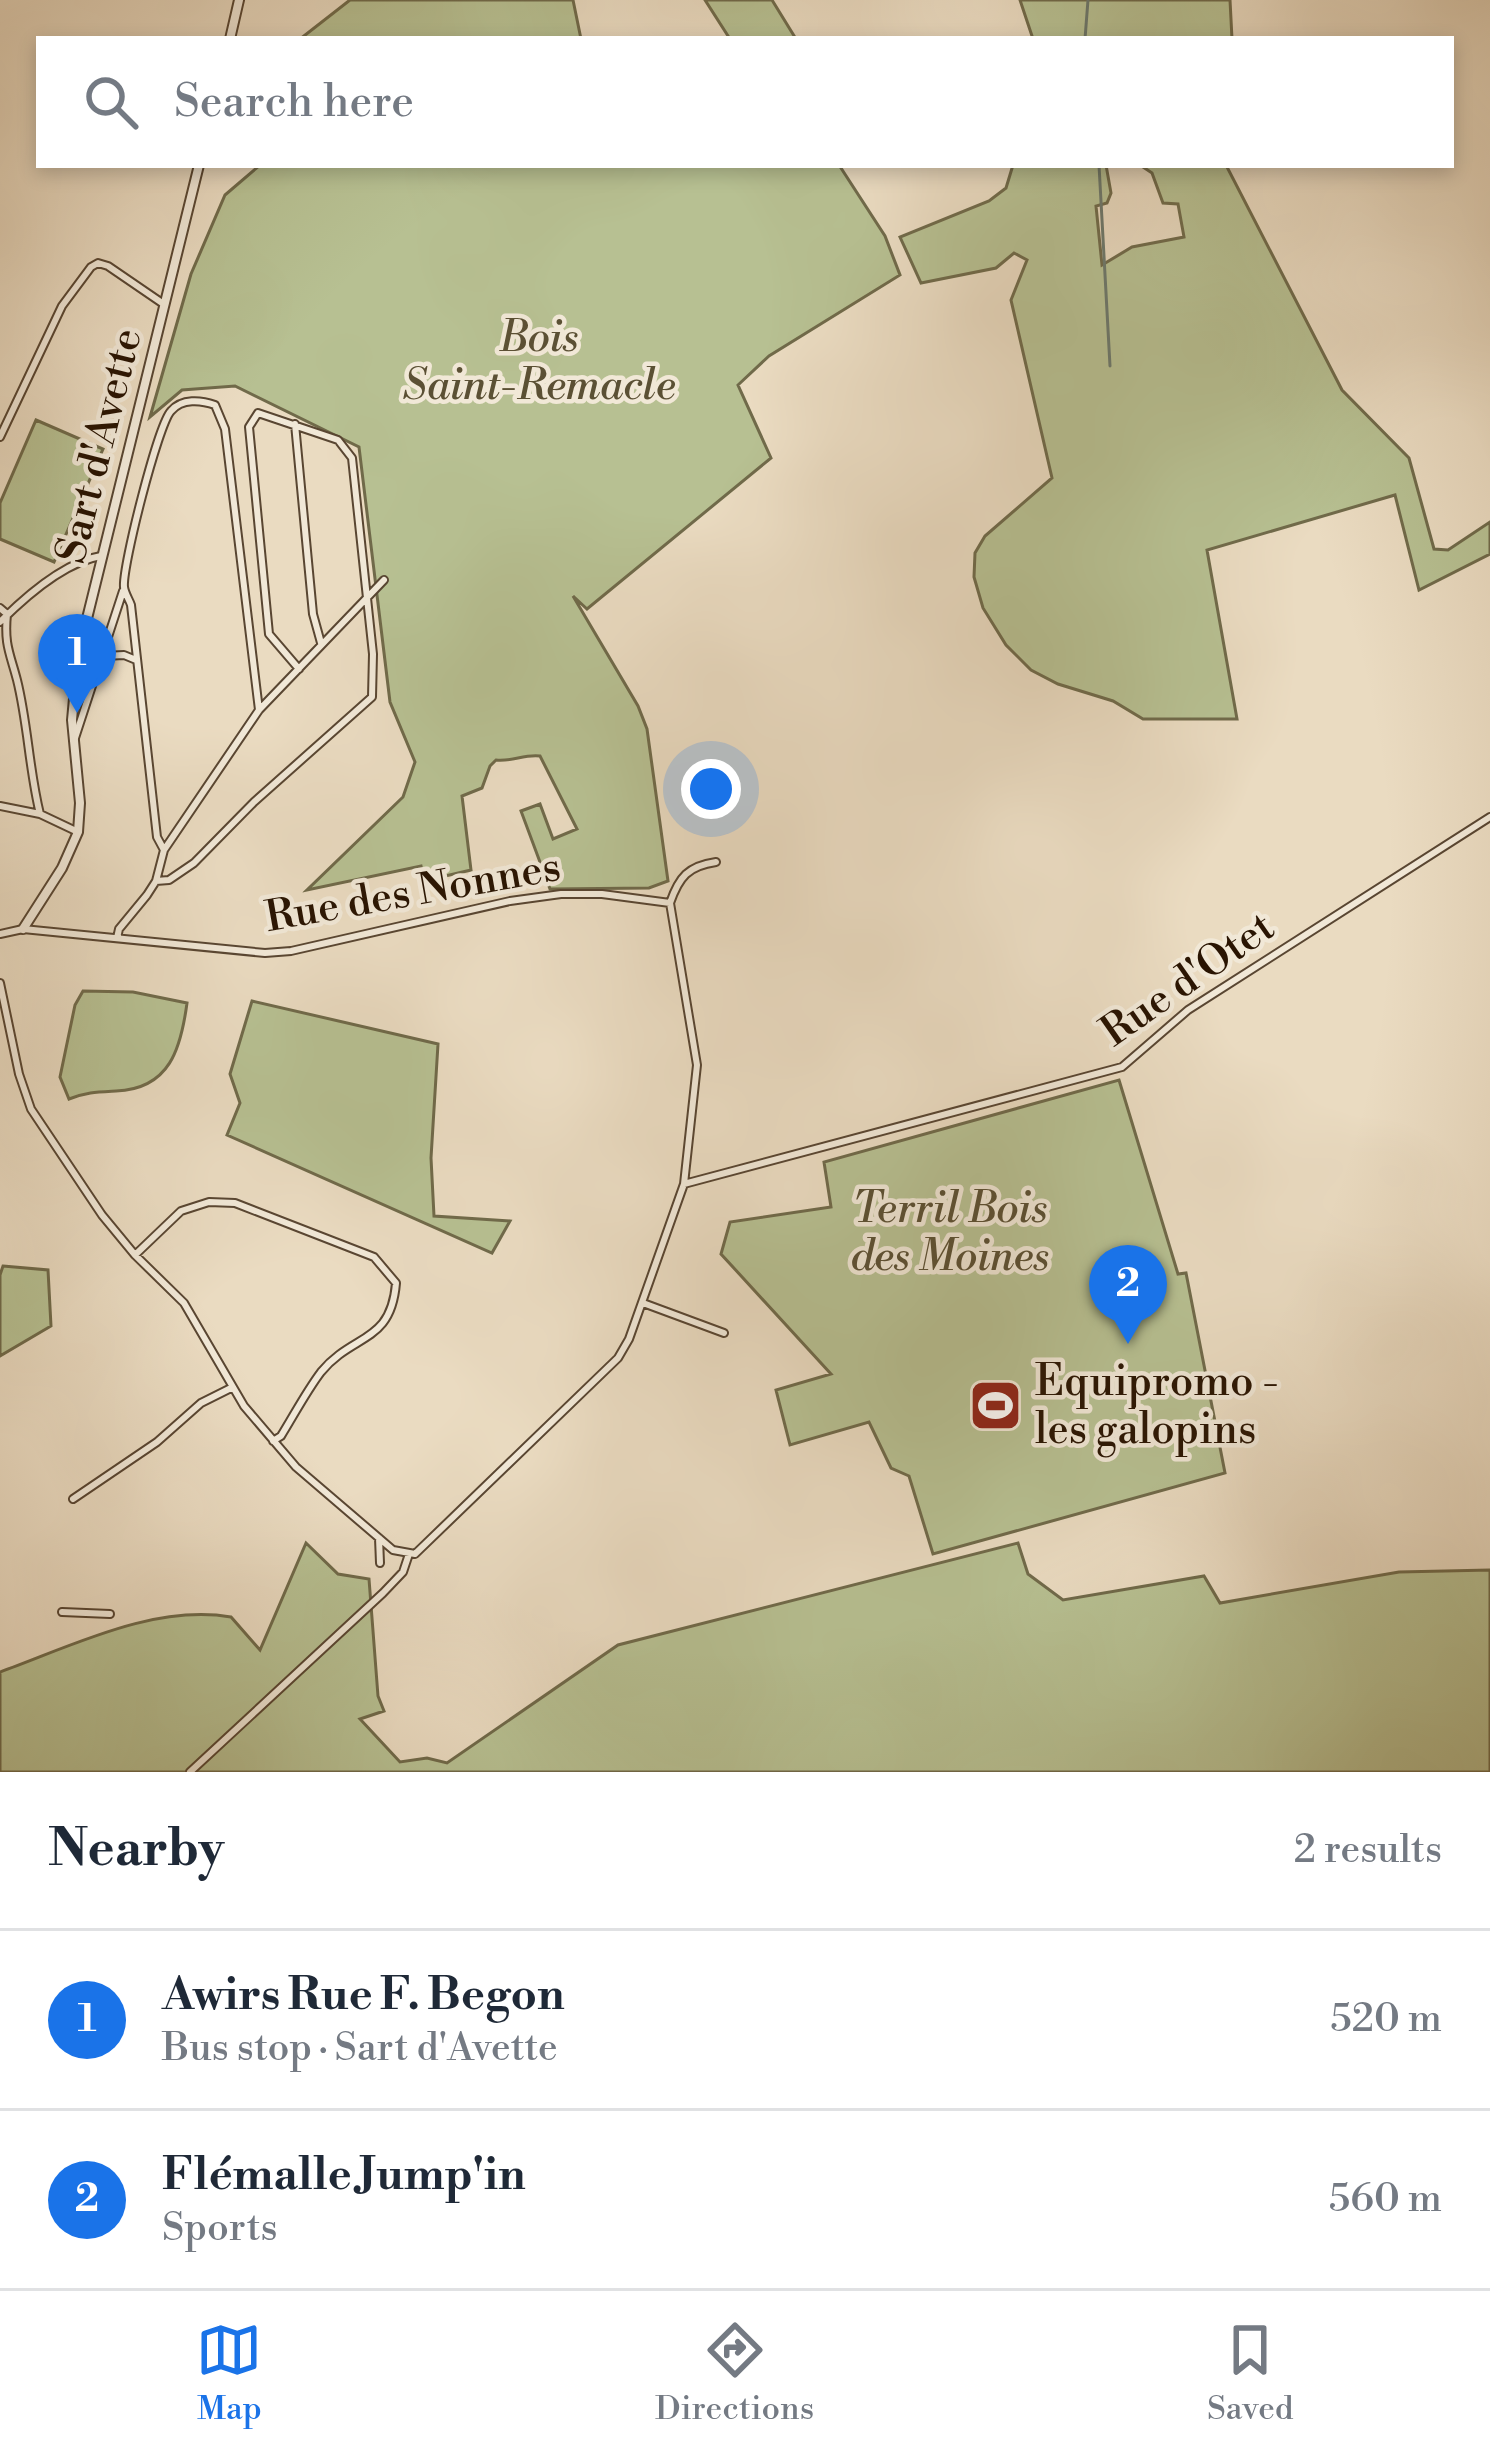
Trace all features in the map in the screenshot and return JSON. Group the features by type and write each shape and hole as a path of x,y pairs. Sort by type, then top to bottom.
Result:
{"street":[{"path":"231,36 239,0"},
{"name":"Sart d'Avette","path":"22,928 62,868 78,832 73,693 78,655 199,168"},
{"path":"0,437 62,306 91,267 108,266 165,305"},
{"name":"Sart d'Avette","path":"73,743 124,588 160,433 171,411 200,400 215,404 225,429 260,710"},
{"path":"156,881 169,880 194,863 254,802 373,697 352,458 338,440 258,412 249,427 269,634 298,669"},
{"path":"295,424 313,614 321,643"},
{"path":"0,622 85,559 105,556"},
{"path":"116,938 156,881 164,850 260,710 384,580"},
{"path":"124,588 131,605 158,837 164,850"},
{"path":"0,608 8,614"},
{"path":"8,614 4,641 16,675 40,814"},
{"path":"104,656 136,660"},
{"path":"73,693 92,694"},
{"path":"0,806 40,814 78,832"},
{"name":"Rue d'Otet","path":"684,1184 1122,1066 1188,1010 1490,817"},
{"path":"0,983 31,1108 103,1215 194,1316 232,1388 296,1467 393,1550 409,1554 424,1547 618,1358 684,1184 697,1065 670,904 676,885 691,868 716,862"},
{"name":"Rue des Nonnes","path":"22,928 265,953 561,894 602,894 670,904"},
{"path":"0,934 22,928"},
{"path":"135,1255 181,1211 209,1202 235,1203 374,1258 396,1283 386,1325 335,1358 273,1441"},
{"path":"642,1303 724,1333"},
{"path":"73,1499 157,1442 201,1403 232,1388"},
{"path":"379,1538 380,1563"},
{"path":"190,1772 383,1593 403,1572 409,1554"},
{"path":"62,1612 110,1614"}],"green space":[{"path":"350,0 573,0 580,36 304,36"},
{"path":"705,0 772,0 794,36 728,36"},
{"path":"1020,0 1230,0 1232,36 1032,36"},
{"name":"Bois Saint-Remacle","path":"256,168 841,168 885,236 900,275 769,356 738,385 771,458 587,609 573,596 647,729 668,881 649,888 550,889 521,811 540,804 553,839 577,829 540,756 534,756 496,760 482,788 462,796 471,870 424,881 421,866 307,890 403,797 415,762 390,702 359,447 235,386 182,390 150,417 191,274 225,195"},
{"path":"1012,168 1107,168 1111,193 1107,203 1096,206 1102,265 1132,247 1184,237 1178,204 1163,203 1152,173 1144,168 1228,168 1342,390 1409,458 1434,549 1448,550 1490,522 1490,554 1419,590 1395,495 1207,550 1237,719 1143,719 1113,701 1031,670 1006,645 983,608 974,577 975,553 985,536 1052,478 1011,300 1027,260 1014,253 996,268 921,283 900,237 989,201 1006,188"},
{"path":"36,420 103,449 54,562 0,539 0,503"},
{"path":"83,991 133,992 187,1003 176,1050 161,1074 134,1088 69,1099 60,1077 75,1005"},
{"path":"252,1001 438,1044 431,1158 434,1216 510,1221 492,1253 227,1135 240,1103 230,1074"},
{"name":"Terril Bois des Moines","path":"1119,1080 1178,1274 1186,1273 1225,1473 933,1554 909,1476 891,1468 869,1422 790,1445 776,1390 831,1374 721,1254 730,1222 831,1207 824,1162"},
{"path":"3,1266 48,1270 51,1326 0,1356 0,1275"},
{"path":"306,1543 338,1574 369,1579 378,1696 384,1711 360,1719 400,1762 427,1758 447,1763 618,1645 1018,1543 1028,1574 1063,1600 1204,1576 1220,1603 1399,1572 1490,1570 1490,1772 0,1772 0,1672 113,1630 172,1616 231,1617 260,1650"}],"waterway":[{"path":"1085,36 1088,0"},
{"path":"1099,168 1110,366"}],"place":[{"name":"Awirs Rue F. Begon","path":"77,713"},
{"name":"Flémalle Jump'in","path":"1128,1344"},
{"name":"Equipromo - les galopins","path":"996,1406"}]}
